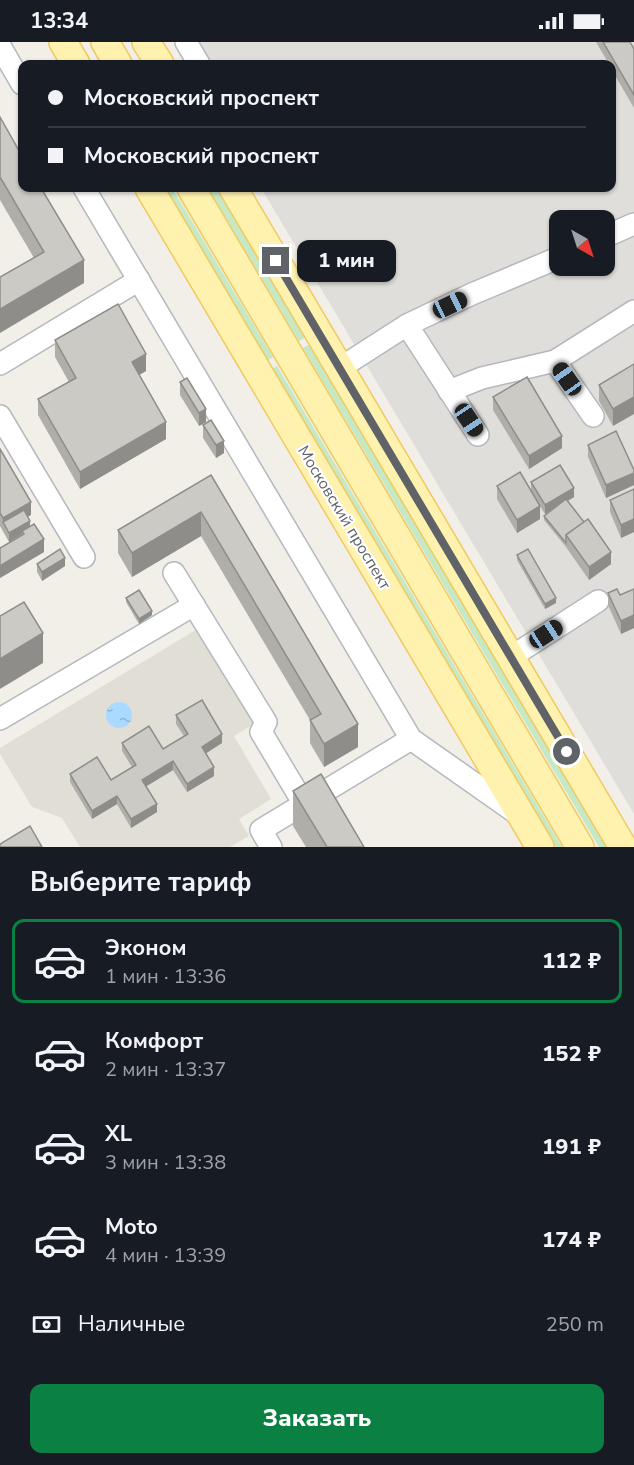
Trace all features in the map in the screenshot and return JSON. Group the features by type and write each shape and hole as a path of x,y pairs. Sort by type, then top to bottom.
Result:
{"main road":[{"path":"63,42 74,60"},
{"path":"105,42 116,60"},
{"path":"146,42 157,60"},
{"name":"Московский проспект","path":"151,192 540,847"},
{"path":"193,192 580,847"},
{"path":"235,192 623,847"}],"street":[{"path":"186,42 197,60"},
{"path":"0,46 18,77"},
{"path":"86,192 411,739 522,817"},
{"path":"615,232 634,224"},
{"path":"340,368 407,325 472,294 549,262"},
{"path":"0,364 139,279"},
{"path":"449,391 483,378 555,361 634,311"},
{"path":"407,325 478,435"},
{"path":"555,361 592,416"},
{"path":"0,416 84,557"},
{"path":"174,573 266,722 261,732 304,804"},
{"path":"511,657 598,601"},
{"path":"0,719 194,605"},
{"path":"271,847 261,830 411,739"}],"shaded area":[{"path":"174,42 634,42 634,814 263,192 616,192 616,60 185,60"},
{"path":"199,628 256,723 234,736 271,799 239,819 249,836 230,847 80,847 62,818 32,807 0,754 0,748"}],"green space":[{"path":"163,192 174,192 273,357 265,362"},
{"path":"210,192 220,192 306,337 299,341"},
{"path":"310,344 609,847 599,847 303,348"},
{"path":"277,366 562,847 552,847 270,370"}],"water":[{"path":"119,702 128,706 132,715 128,724 119,728 110,724 106,715 110,706"}],"building":[{"path":"603,42 630,42 634,49 634,95 616,64 616,60 614,60"},
{"path":"0,117 18,149 18,192 43,192 84,260 0,309 0,277 44,252 0,177"},
{"path":"118,304 146,354 132,362 166,422 80,472 38,399 76,378 55,340"},
{"path":"634,364 634,397 613,409 599,385"},
{"path":"527,377 562,436 529,456 493,397"},
{"path":"187,378 206,409 199,413 180,382"},
{"path":"211,420 224,441 216,445 203,425"},
{"path":"616,431 634,473 606,485 588,445"},
{"path":"0,449 31,502 3,518 0,513"},
{"path":"560,465 574,488 545,505 531,482"},
{"path":"520,472 540,506 517,520 497,486"},
{"path":"211,475 358,724 324,744 310,720 321,714 201,512 132,553 118,530"},
{"path":"634,489 634,519 621,525 610,500"},
{"path":"566,499 584,522 566,535 566,543 544,516"},
{"path":"24,510 30,521 9,533 3,522"},
{"path":"588,519 611,552 589,567 566,535"},
{"path":"34,524 44,539 0,566 0,548 24,534 22,531"},
{"path":"60,549 65,558 42,572 37,564"},
{"path":"528,549 556,598 545,604 517,555"},
{"path":"617,589 620,595 634,589 634,615 621,621 608,593"},
{"path":"139,590 152,611 139,619 126,598"},
{"path":"24,602 43,633 0,659 0,616"},
{"path":"202,700 222,734 202,747 214,767 187,784 173,761 142,780 157,804 131,819 117,796 92,811 70,774 97,757 111,780 136,765 122,743 149,726 163,749 188,734 176,715"},
{"path":"321,774 364,847 327,847 293,791"},
{"path":"30,826 42,847 0,847 0,844"}],"route":[{"path":"276,261 567,752"}]}
